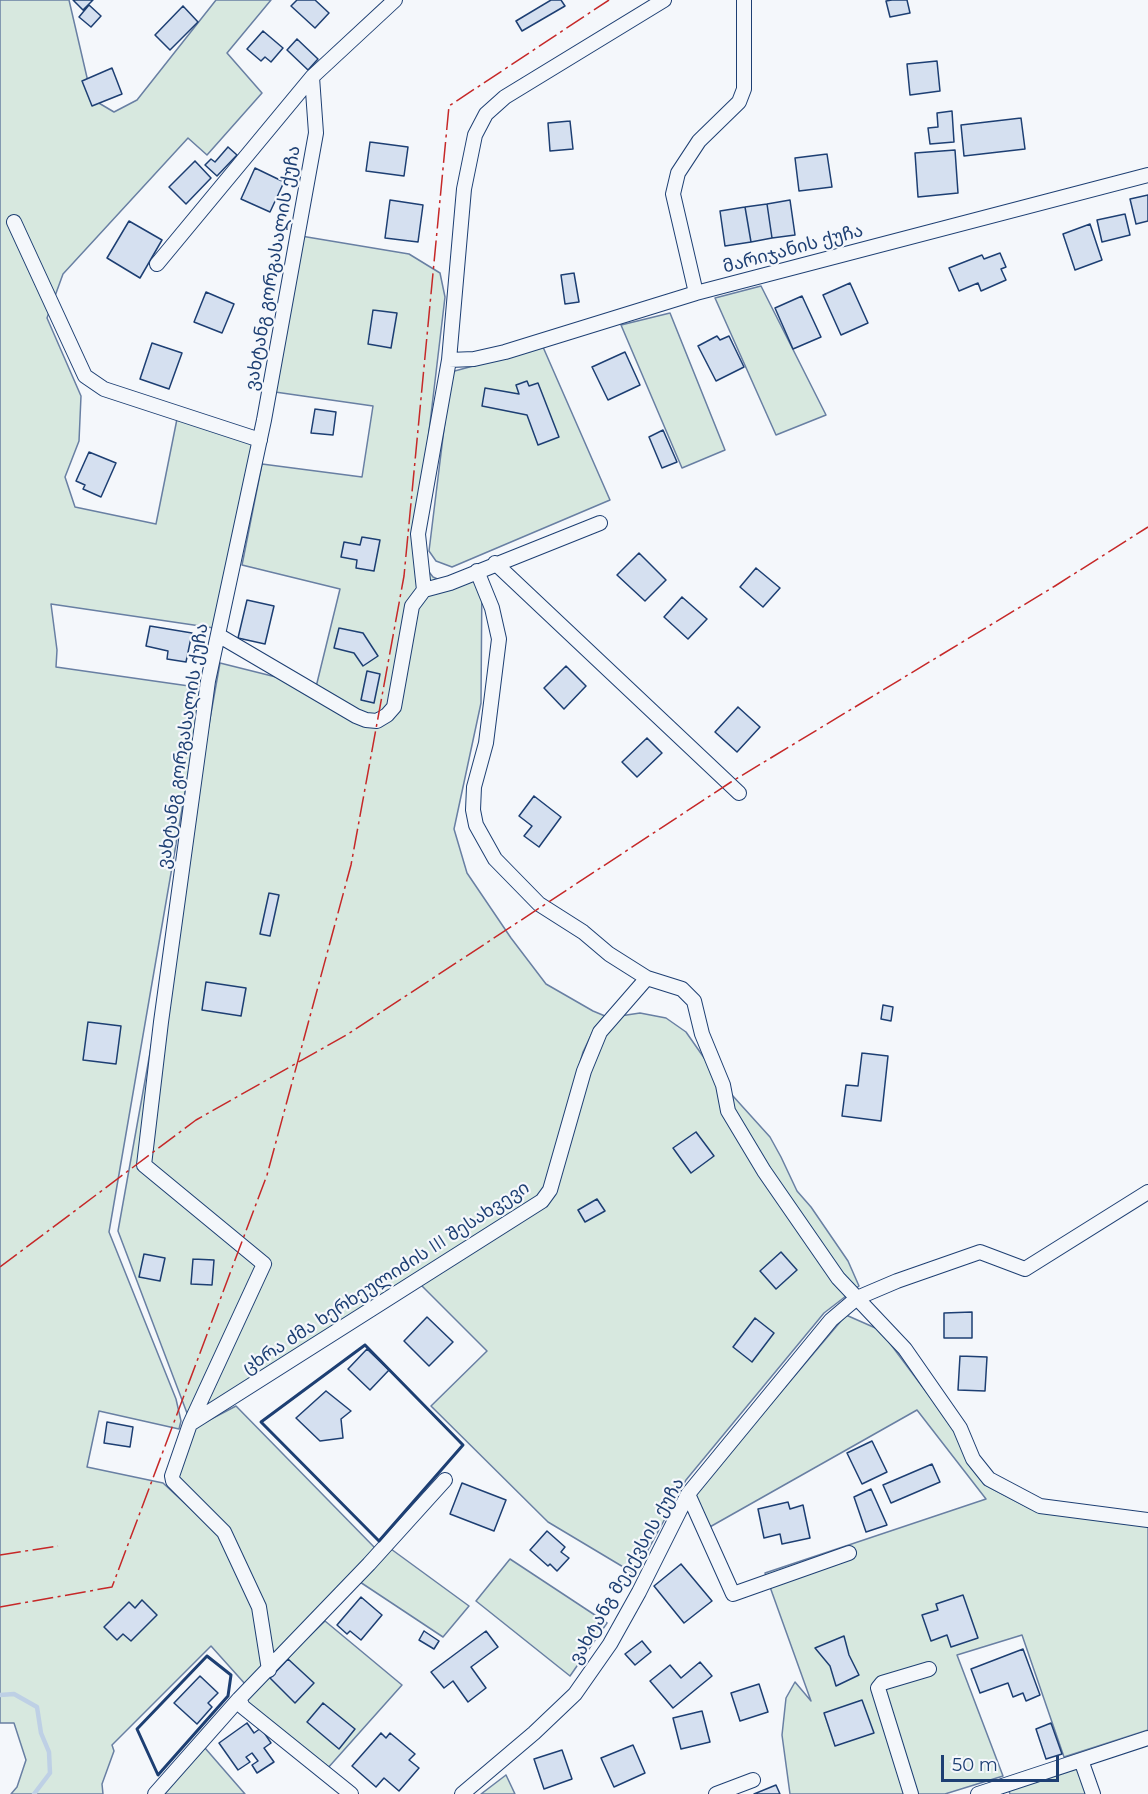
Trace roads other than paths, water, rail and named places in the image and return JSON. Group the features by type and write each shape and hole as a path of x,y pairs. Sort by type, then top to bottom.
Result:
{"street":[{"path":"157,264 312,77 395,0"},
{"path":"424,590 418,534 449,360 464,189 475,135 486,114 505,97 663,0"},
{"path":"696,293 673,194 678,173 699,141 739,102 744,89 744,0"},
{"name":"ვახტანგ გორგასალის ქუჩა","path":"190,1424 264,1264 144,1165 167,975 208,681 260,440 316,133 312,77"},
{"name":"მარიჯანის ქუჩა","path":"449,360 474,358 505,351 696,293 1148,175"},
{"path":"14,222 85,376 104,388 260,440"},
{"path":"218,635 356,716 377,721 387,715 394,706 412,606 424,590 450,583 495,563 600,523"},
{"path":"495,563 739,793"},
{"path":"477,571 492,608 499,639 486,743 474,787 473,810 476,825 495,859 539,904 584,932 629,969 647,978 682,989 694,1001 702,1034 723,1085 728,1111 799,1224 838,1278 905,1349 960,1428 973,1459 988,1479 1040,1506 1148,1520"},
{"name":"ცხრა ძმა ხერხეულიძის III შესახვევი","path":"190,1424 543,1201 550,1191 584,1071 600,1032 647,978"},
{"name":"ვახტანგ მეექვსის ქუჩა","path":"462,1794 534,1733 575,1694 610,1644 688,1494 831,1320 857,1298 897,1281 980,1252 1025,1269 1148,1192"},
{"path":"190,1424 173,1470 173,1481 224,1532 259,1607 268,1670"},
{"path":"155,1794 239,1699 369,1564 445,1480"},
{"path":"688,1494 733,1594 849,1553"},
{"path":"911,1794 878,1688 882,1683 929,1669"},
{"path":"239,1699 243,1707 351,1794"},
{"path":"978,1794 1148,1738"},
{"path":"1081,1760 1094,1794"},
{"path":"716,1794 753,1780"}],"waterway":[{"path":"0,1695 14,1694 37,1707 41,1733 49,1752 50,1773 34,1794"}]}
